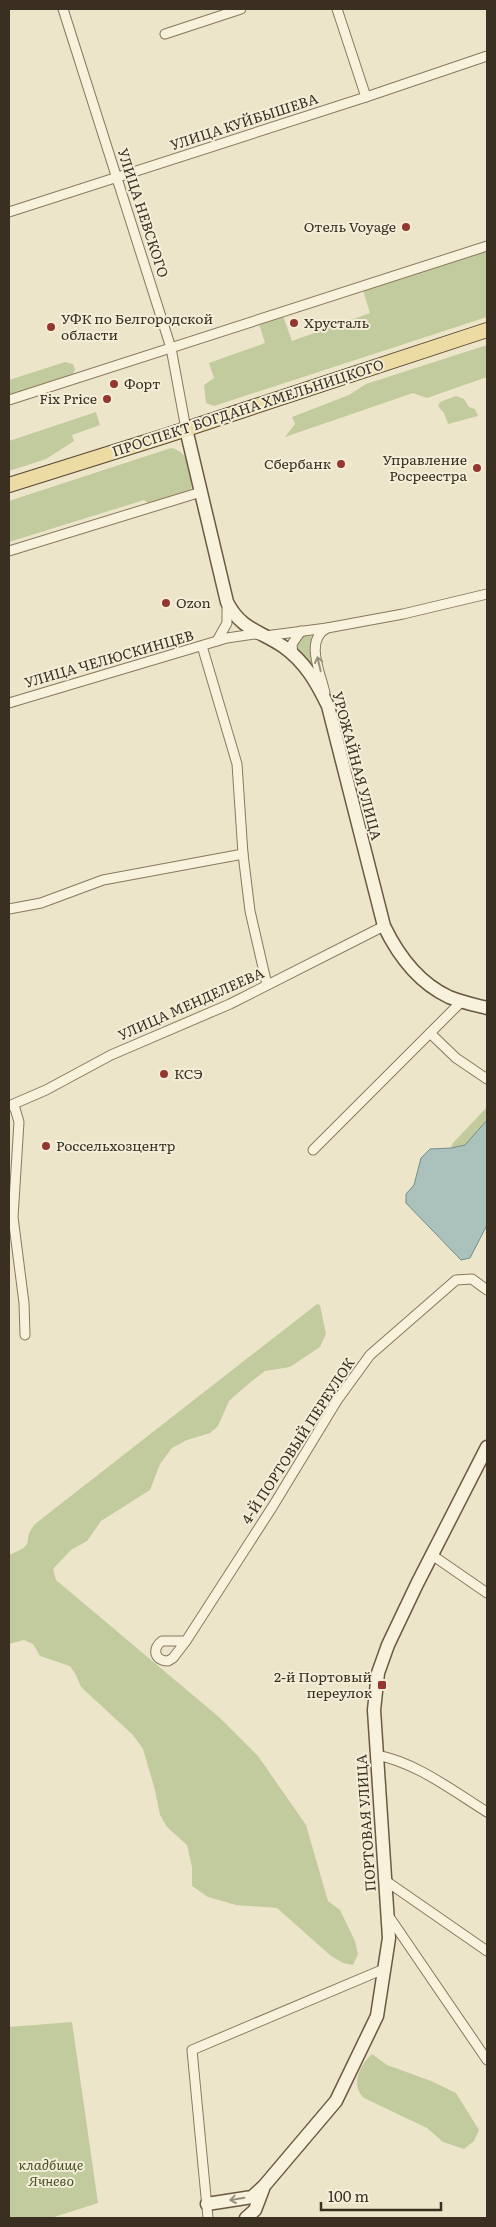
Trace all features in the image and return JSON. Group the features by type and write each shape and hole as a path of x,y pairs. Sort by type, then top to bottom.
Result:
{"main road":[{"name":"ПРОСПЕКТ БОГДАНА ХМЕЛЬНИЦКОГО","path":"9,485 487,330"}],"street":[{"name":"УЛИЦА НЕВСКОГО","path":"63,9 171,348 186,429"},
{"path":"166,34 241,9"},
{"path":"337,9 366,97"},
{"name":"УЛИЦА КУЙБЫШЕВА","path":"9,212 487,56"},
{"path":"9,400 487,246"},
{"name":"УРОЖАЙНАЯ УЛИЦА","path":"186,429 227,602 238,620 245,626 265,636 294,655 312,675 328,706 384,926 396,949 415,972 438,990 462,1001 487,1008"},
{"path":"9,551 201,492"},
{"path":"328,706 314,645 318,634 327,628 404,614 487,594"},
{"path":"474,597 487,603"},
{"path":"217,641 227,623 227,602"},
{"path":"227,638 237,630 238,620"},
{"name":"УЛИЦА ЧЕЛЮСКИНЦЕВ","path":"9,703 227,638 254,634 265,636 327,628"},
{"path":"294,655 292,644 301,631"},
{"path":"202,646 237,764 243,854 250,911 267,985"},
{"path":"9,909 41,903 110,879 243,854"},
{"name":"УЛИЦА МЕНДЕЛЕЕВА","path":"11,1105 46,1090 110,1055 230,1004 384,926"},
{"path":"313,1150 462,1001"},
{"path":"430,1033 456,1058 487,1079"},
{"path":"11,1105 19,1122 13,1217 24,1303 25,1335"},
{"name":"4-Й ПОРТОВЫЙ ПЕРЕУЛОК","path":"186,1641 273,1506 338,1399 370,1355 456,1280 472,1279 487,1290"},
{"name":"ПОРТОВАЯ УЛИЦА","path":"206,2204 252,2197 264,2186 336,2102 377,2016 389,1938 374,1710 378,1673 401,1617 487,1447"},
{"path":"432,1555 487,1592"},
{"path":"376,1755 389,1757 421,1772 487,1812"},
{"path":"386,1881 487,1951"},
{"path":"388,1915 487,2060"},
{"path":"208,2218 192,2050 384,1969"},
{"name":"ПОРТОВАЯ УЛИЦА","path":"246,2218 255,2210 264,2186"}],"green space":[{"path":"487,249 487,317 214,406 206,403 204,385 214,378 209,363 265,343 259,324 283,316 292,341 370,313 363,290"},
{"path":"487,345 487,377 427,398 413,393 285,437 295,424 292,417 349,395 366,384"},
{"path":"65,362 73,364 75,370 72,375 9,397 9,380"},
{"path":"456,396 464,399 469,407 475,409 478,416 448,424 444,413 438,406 440,402"},
{"path":"96,412 100,425 72,435 74,441 46,459 9,471 9,441"},
{"path":"171,448 182,454 189,464 192,478 191,490 151,505 144,500 9,542 9,501"},
{"path":"301,635 312,637 314,662 310,663 296,650 297,642"},
{"path":"487,1107 487,1120 465,1145 451,1148 453,1143"},
{"path":"317,1304 320,1305 326,1334 320,1347 290,1367 265,1371 247,1385 229,1401 218,1426 210,1433 187,1440 172,1448 160,1464 150,1490 101,1521 87,1541 71,1550 53,1569 56,1580 220,1718 258,1756 306,1825 328,1901 340,1910 355,1941 358,1954 353,1965 343,1963 331,1956 277,1908 236,1905 208,1897 192,1886 192,1867 187,1845 167,1827 160,1815 143,1749 133,1735 81,1687 70,1666 40,1656 33,1644 24,1640 9,1644 9,1555 24,1548 35,1524"},
{"name":"кладбище Ячнево","path":"72,2022 98,2203 51,2218 9,2218 9,2027"},
{"path":"372,2054 387,2065 431,2081 456,2093 479,2130 474,2141 464,2149 443,2142 427,2128 364,2098 358,2087 358,2075"}],"water":[{"path":"487,1120 487,1225 470,1258 461,1260 406,1203 406,1194 414,1185 421,1158 430,1149 465,1145"}],"place":[{"name":"Отель Voyage","path":"406,227"},
{"name":"Хрусталь","path":"294,323"},
{"name":"УФК по Белгородской области","path":"51,327"},
{"name":"Форт","path":"114,384"},
{"name":"Fix Price","path":"107,399"},
{"name":"Сбербанк","path":"341,464"},
{"name":"Управление Росреестра","path":"477,468"},
{"name":"Ozon","path":"166,603"},
{"name":"КСЭ","path":"164,1074"},
{"name":"Россельхозцентр","path":"46,1146"},
{"name":"2-й Портовый переулок","path":"382,1685"}]}
